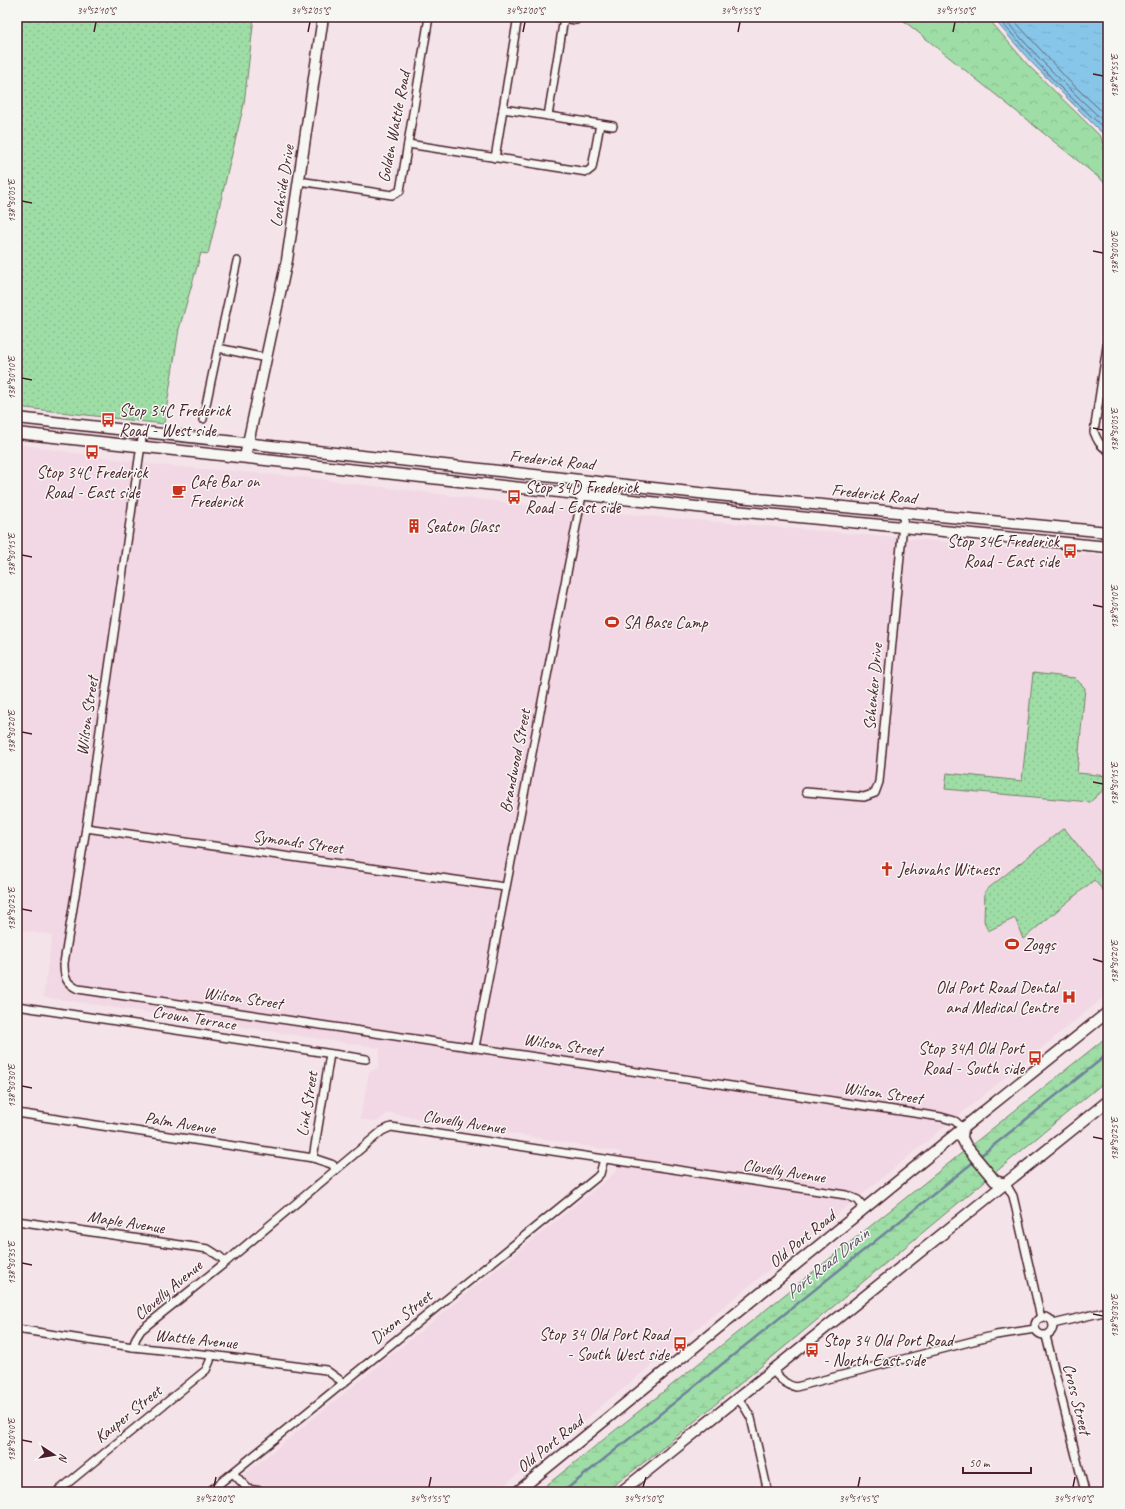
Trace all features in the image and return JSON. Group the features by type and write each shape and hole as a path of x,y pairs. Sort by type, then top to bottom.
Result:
{"main road":[{"name":"Lochside Drive","path":"245,457 287,260 300,182 323,17"},
{"name":"Frederick Road","path":"17,418 717,495 1108,532"},
{"name":"Frederick Road","path":"17,433 715,509 1108,546"},
{"name":"Old Port Road","path":"517,1492 866,1209 963,1128 1108,1012"},
{"path":"621,1492 1108,1101"},
{"path":"963,1128 962,1138 966,1146 995,1181 1006,1184"}],"street":[{"name":"Golden Wattle Road","path":"300,182 392,196 400,192 429,17"},
{"path":"495,158 517,22 514,17"},
{"path":"555,17 576,20"},
{"path":"548,116 564,18"},
{"path":"503,109 613,126"},
{"path":"408,144 587,172 592,168 600,124"},
{"path":"203,419 237,261"},
{"path":"1108,340 1094,432 1096,439 1108,450"},
{"path":"218,348 266,358"},
{"name":"Wilson Street","path":"143,431 86,828 64,963 64,973 72,986 86,990 941,1117 955,1121 963,1128"},
{"name":"Brandwood Street","path":"475,1047 585,480"},
{"name":"Schenker Drive","path":"806,792 864,797 875,793 879,782 904,513"},
{"name":"Symonds Street","path":"86,828 506,887"},
{"name":"Crown Terrace","path":"17,1006 366,1060"},
{"name":"Link Street","path":"314,1158 330,1054"},
{"name":"Palm Avenue","path":"17,1112 314,1158 333,1165 335,1170"},
{"name":"Clovelly Avenue","path":"133,1347 136,1338 142,1330 226,1262 382,1131 391,1127 846,1195 858,1200 866,1209"},
{"name":"Dixon Street","path":"209,1492 596,1178 600,1174 604,1159"},
{"path":"1006,1184 1013,1196 1041,1318"},
{"name":"Maple Avenue","path":"17,1221 208,1249 226,1262"},
{"path":"1053,1324 1108,1311"},
{"path":"1041,1318 1050,1319 1053,1324 1052,1332 1046,1336 1039,1335 1035,1329 1035,1322 1041,1318"},
{"name":"Wattle Avenue","path":"17,1329 133,1347 212,1355 326,1370 344,1383"},
{"path":"773,1371 784,1382 796,1387 996,1335 1035,1329"},
{"name":"Cross Street","path":"1046,1336 1085,1492"},
{"name":"Kauper Street","path":"57,1492 206,1370 212,1355"},
{"path":"738,1399 751,1418 768,1492"},
{"path":"233,1473 248,1489 266,1492"}],"shaded area":[{"path":"17,444 157,465 302,477 536,506 1108,556 1108,994 496,1492 223,1492 616,1172 621,1152 389,1113 376,1122 360,1119 369,1072 378,1068 380,1048 43,997 52,935 17,930"}],"green space":[{"path":"17,17 254,17 244,104 208,254 201,253 179,329 164,424 17,407"},
{"path":"899,17 987,17 1028,65 1101,137 1104,149 1104,164 1108,171 1108,185"},
{"path":"1033,673 1075,678 1085,688 1077,773 1108,776 1108,786 1090,802 945,789 947,773 1022,781"},
{"path":"1064,828 1108,882 1108,896 1094,880 1023,939 1015,918 988,931 984,921 985,891"},
{"path":"1108,1036 1108,1079 660,1450 605,1492 538,1492"}],"water":[{"path":"992,17 1108,17 1108,139 1030,61"}],"waterway":[{"name":"Port Road Drain","path":"979,1157 1108,1054"},
{"name":"Port Road Drain","path":"563,1492 976,1160"}],"place":[{"name":"Stop 34C Frederick Road - West side","path":"108,420"},
{"name":"Stop 34C Frederick Road - East side","path":"92,452"},
{"name":"Cafe Bar on Frederick","path":"179,491"},
{"name":"Stop 34D Frederick Road - East side","path":"514,497"},
{"name":"Seaton Glass","path":"414,526"},
{"name":"Stop 34E Frederick Road - East side","path":"1070,551"},
{"name":"SA Base Camp","path":"612,622"},
{"name":"Jehovahs Witness","path":"887,869"},
{"name":"Zoggs","path":"1012,944"},
{"name":"Old Port Road Dental and Medical Centre","path":"1069,997"},
{"name":"Stop 34A Old Port Road - South side","path":"1035,1058"},
{"name":"Stop 34 Old Port Road - South West side","path":"680,1344"},
{"name":"Stop 34 Old Port Road - North East side","path":"812,1350"}]}
